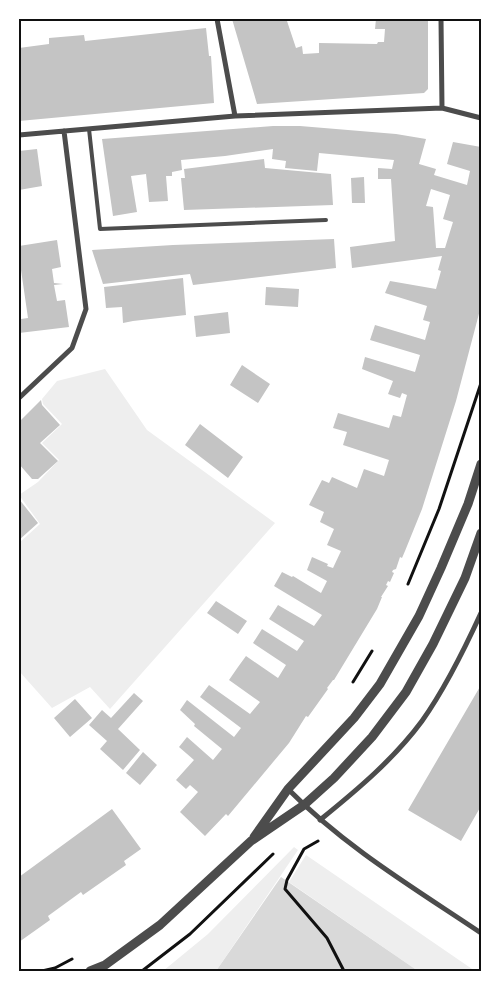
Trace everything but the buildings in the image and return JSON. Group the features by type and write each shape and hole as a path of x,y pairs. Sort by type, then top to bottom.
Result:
{"street":[{"path":"217,19 235,116"},
{"path":"441,19 442,108"},
{"path":"19,135 235,116 442,108 481,118"},
{"path":"19,398 72,348 86,309 64,131"},
{"path":"251,841 288,789 354,718 380,684 419,616 438,576 468,504 481,464"},
{"path":"90,971 104,965 160,925 251,841 304,805 334,778 372,737 406,692 433,644 465,578 481,533"},
{"path":"320,820 389,760 422,721 457,662 481,613"},
{"path":"288,789 320,820 354,847 481,933"}],"lane":[{"path":"89,129 100,229 326,220"}],"path":[{"path":"405,591 439,509 481,383"},
{"path":"351,685 376,646"},
{"path":"304,849 287,880 285,889 327,938 344,971"},
{"path":"142,971 190,934 275,852"},
{"path":"42,971 55,968 80,955"}],"shaded area":[{"path":"105,369 147,430 275,523 110,709 90,687 52,708 19,671 19,543 40,524 19,495 38,482 59,460 42,443 62,424 43,404 42,399 57,381"},
{"path":"294,847 298,850 216,971 163,971 208,934"},
{"path":"306,855 475,971 418,971 289,882"},
{"path":"281,877 418,971 216,971"}]}
